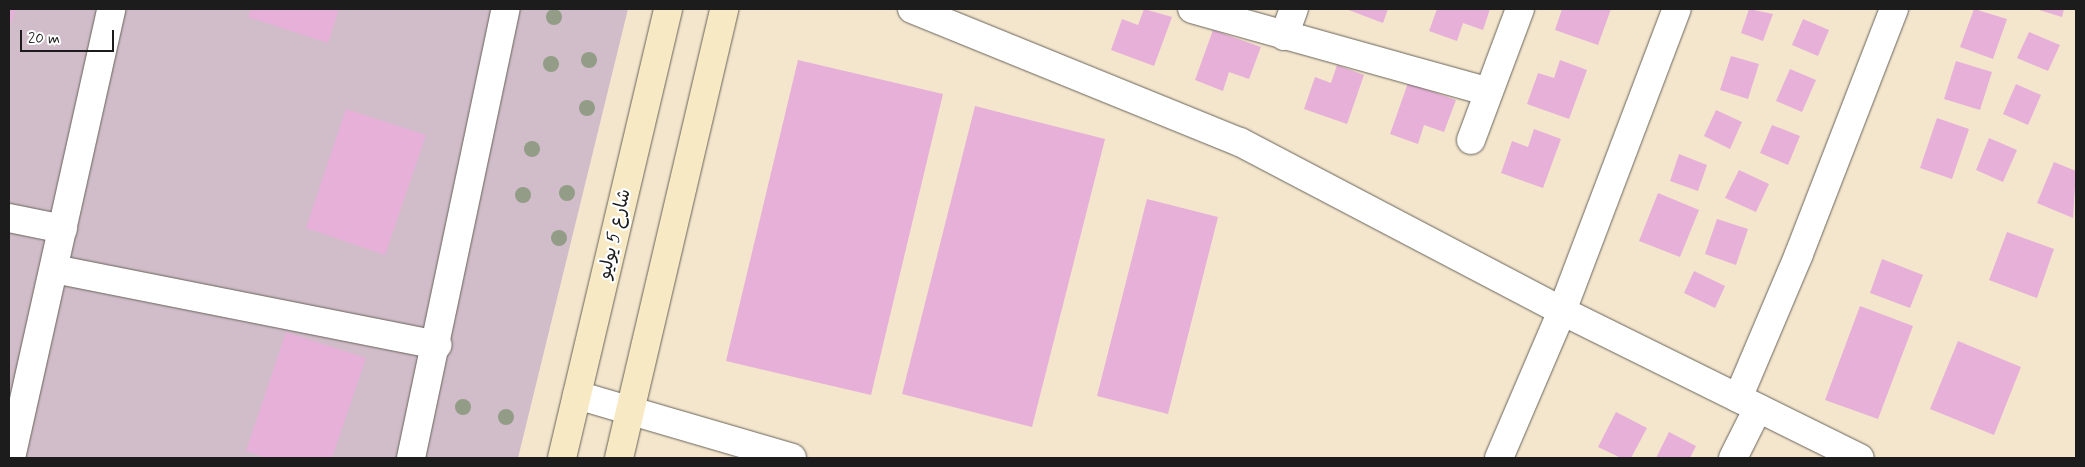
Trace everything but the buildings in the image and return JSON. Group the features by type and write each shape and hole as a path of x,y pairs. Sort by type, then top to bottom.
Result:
{"main road":[{"name":"شارع 5 يوليو","path":"562,458 668,9"},
{"path":"619,458 724,9"}],"street":[{"path":"11,458 111,9"},
{"path":"411,458 438,344 506,9"},
{"path":"912,9 1240,142 1562,311 1860,458"},
{"path":"1192,9 1489,92"},
{"path":"1284,36 1294,9"},
{"path":"1471,140 1520,9"},
{"path":"1499,458 1562,311 1677,9"},
{"path":"1733,458 1748,403 1799,254 1894,9"},
{"path":"9,218 63,229"},
{"path":"54,268 438,344"},
{"path":"577,395 792,458"}],"shaded area":[{"path":"9,9 628,9 518,458 9,458"}]}
